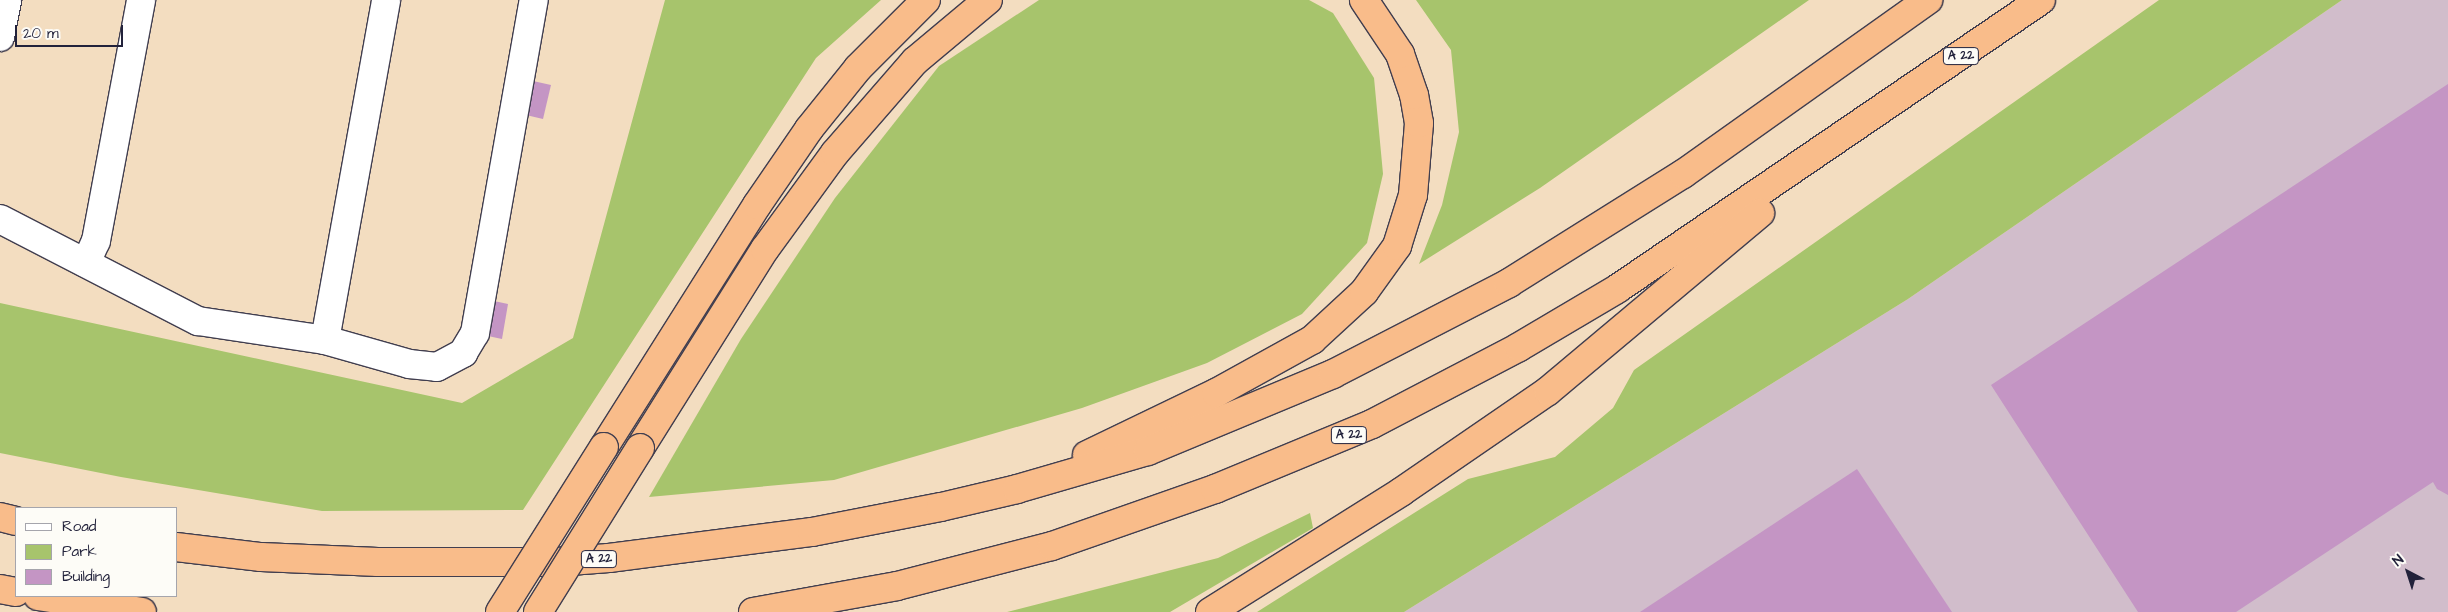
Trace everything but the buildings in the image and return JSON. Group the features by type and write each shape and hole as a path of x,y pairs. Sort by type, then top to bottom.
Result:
{"highway":[{"path":"500,612 757,205 809,129 864,61 926,0"},
{"path":"538,612 765,250 835,153 915,61 988,0"},
{"path":"1017,489 1216,393 1283,358 1312,340 1347,311 1381,270 1396,246 1408,218 1417,172 1419,123 1414,95 1400,54 1364,0"},
{"name":"A 22","path":"178,547 321,560 557,562 701,548 812,532 1017,489 1148,451 1239,416 1333,374 1457,311 1622,215 1801,93 1928,0"},
{"name":"A 22","path":"753,612 897,586 1012,558 1140,516 1331,443 1424,399 1617,289 2041,0"},
{"path":"1210,612 1401,492 1548,391 1880,111"},
{"path":"0,517 15,521"},
{"path":"0,589 15,592"},
{"path":"44,597 142,612"}],"lane":[{"path":"0,36 7,0"},
{"path":"86,263 96,242 141,0"},
{"path":"325,340 386,0"},
{"path":"0,219 198,321 325,340 409,364 437,367 463,353 475,333 534,0"}],"shaded area":[{"path":"2342,0 2448,0 2448,612 1404,612 1908,299"}],"green space":[{"path":"665,0 881,0 816,58 523,510 322,511 121,477 0,453 0,303 462,403 573,338"},
{"path":"1039,0 1309,0 1333,13 1374,78 1383,174 1367,243 1302,314 1207,363 1082,408 834,480 649,497 741,339 835,198 939,66"},
{"path":"1416,0 1809,0 1540,188 1419,264 1442,205 1459,132 1451,50"},
{"path":"2159,0 2342,0 1908,299 1404,612 1257,612 1468,479 1555,457 1613,408 1634,370"},
{"path":"1310,513 1313,528 1170,612 1007,612 1218,558"}]}
